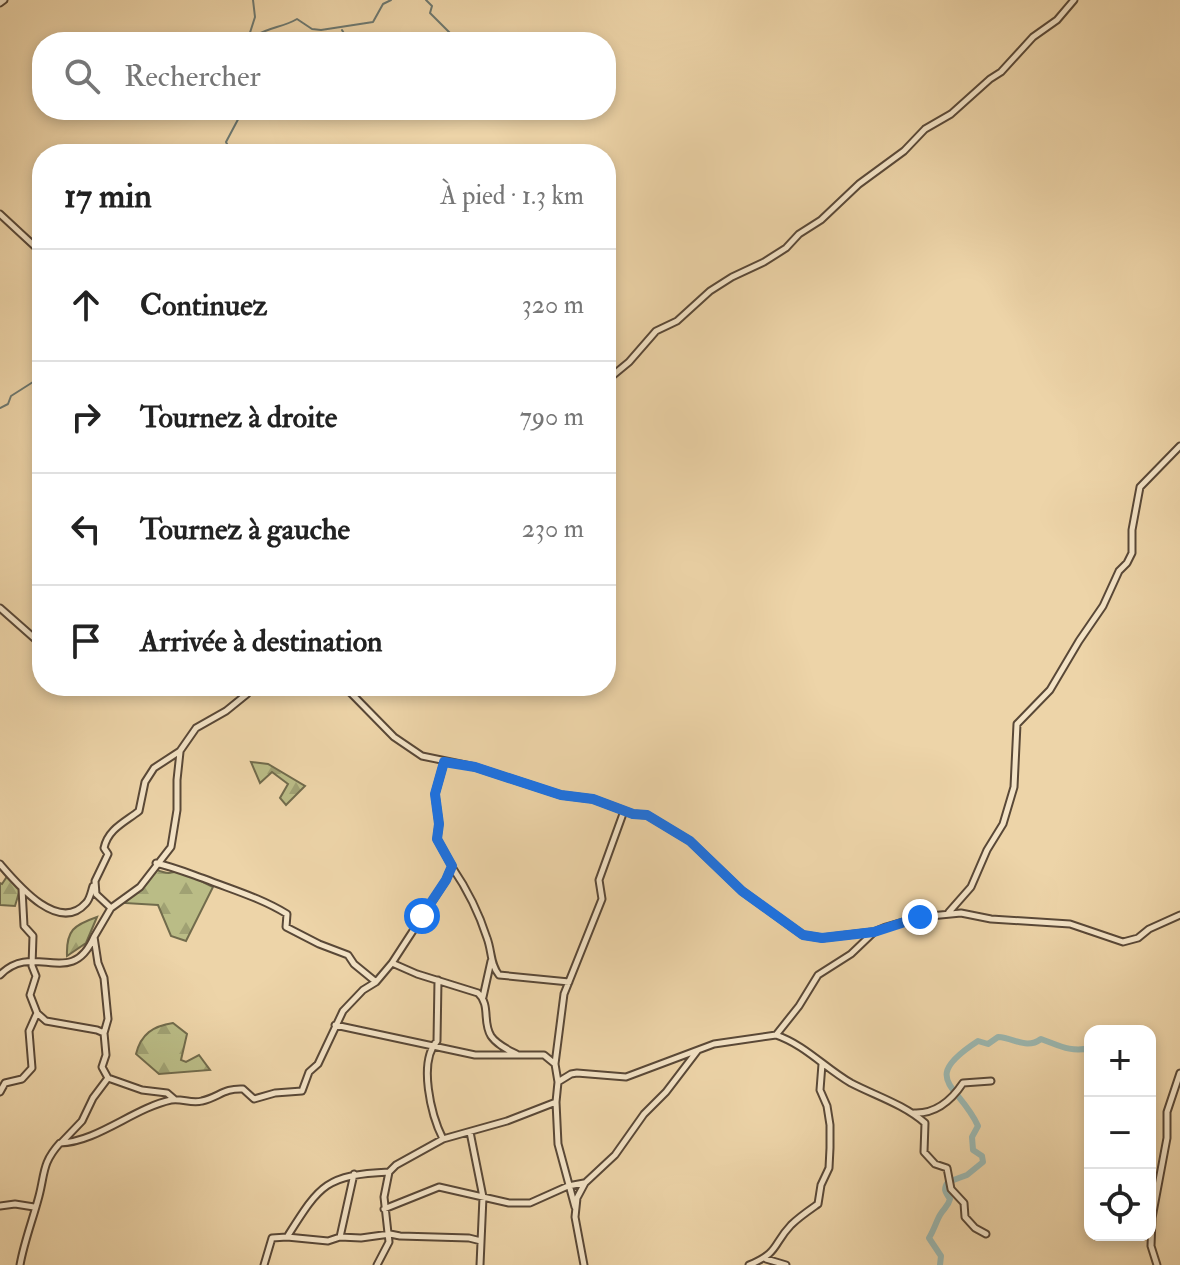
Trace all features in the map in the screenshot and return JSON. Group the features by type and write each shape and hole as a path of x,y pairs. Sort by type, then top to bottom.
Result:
{"street":[{"path":"616,373 656,331 677,321 710,291 786,248 799,234 821,220 859,184 904,151 925,129 951,114 1001,72 1033,37 1057,20 1074,0"},
{"path":"0,214 32,244"},
{"path":"949,912 971,887 987,850 1003,824 1014,787 1017,724 1050,690 1103,606 1119,571 1132,553 1132,530 1140,487 1180,446"},
{"path":"0,608 32,636"},
{"path":"0,864 22,889 51,911 73,913 88,902 108,854 104,848 108,836 139,811 145,782 154,768 180,751 196,728 245,696"},
{"path":"354,696 394,737 422,756 475,767 561,795 593,799 633,814 647,815 690,841 742,891 803,935 822,938 874,932 920,917 949,912 991,919 1070,924 1123,942 1180,915"},
{"path":"0,975 17,962 32,959 63,965 89,948 111,908 140,887 171,847 177,810 180,751"},
{"path":"444,762 435,794 439,824 437,839 471,897 489,941 493,967 499,975 569,982"},
{"path":"576,1208 558,1144 555,1064 564,994 602,899 599,880 624,811"},
{"path":"156,863 176,867 276,907 287,914 286,927 348,955 376,982"},
{"path":"94,937 106,991 108,1019 104,1033 106,1055 102,1067 108,1078 142,1090 167,1093 175,1099 192,1103 234,1088 243,1089 254,1099 275,1093 302,1091 309,1072 318,1064 343,1011 392,963 452,866"},
{"path":"95,881 96,894 111,908"},
{"path":"22,889 24,926 33,936 32,959 36,976 30,995 37,1013 46,1021 104,1033"},
{"path":"776,1035 799,1006 813,980 851,954 874,932"},
{"path":"492,960 483,998 487,1025 492,1037 519,1055"},
{"path":"392,963 478,993 483,998"},
{"path":"438,980 437,1041 431,1048 428,1082 429,1105 443,1139"},
{"path":"0,1092 5,1083 22,1079 32,1068 29,1031 37,1013"},
{"path":"335,1025 475,1055 544,1055 555,1064"},
{"path":"558,1082 577,1073 626,1077 714,1044 776,1035 809,1052 853,1084 913,1113 925,1123 924,1152 935,1164 947,1168 951,1189 964,1203 965,1217 986,1234"},
{"path":"584,1265 577,1234 576,1208 580,1189 615,1155 644,1114 666,1092 698,1050"},
{"path":"766,1262 791,1226 818,1204 821,1185 829,1168 830,1125 820,1090 822,1064"},
{"path":"1157,1265 1151,1246 1152,1218 1167,1138 1167,1112 1180,1073"},
{"path":"20,1265 39,1196 42,1172 50,1154 82,1121 93,1098 108,1078"},
{"path":"913,1113 934,1110 949,1101 963,1083 991,1081"},
{"path":"60,1143 74,1143 175,1099"},
{"path":"377,1265 389,1242 384,1209 385,1183 396,1165 443,1139 507,1121 556,1102"},
{"path":"470,1131 483,1197 480,1265"},
{"path":"287,1237 317,1193 343,1176 389,1172"},
{"path":"340,1237 354,1174"},
{"path":"384,1209 439,1187 509,1203 530,1203 568,1186 585,1183"},
{"path":"0,1206 15,1204 34,1207"},
{"path":"264,1265 272,1238 328,1241 340,1237 390,1234 481,1241"},
{"path":"749,1265 766,1262 786,1265"}],"green space":[{"path":"251,762 268,764 305,786 286,805 280,798 288,784 272,772 260,783"},
{"path":"154,868 166,873 179,870 213,887 186,941 171,936 158,905 124,903 142,888"},
{"path":"8,875 20,889 15,906 0,905 0,883"},
{"path":"97,917 86,943 67,956 68,940 73,930"},
{"path":"173,1023 187,1034 181,1060 186,1062 199,1055 210,1070 159,1074 136,1054 149,1032"}],"waterway":[{"path":"250,32 255,17 253,0"},
{"path":"261,32 297,19 312,29 321,30 373,22 383,4 391,0"},
{"path":"426,0 432,6 430,13 449,32"},
{"path":"227,144 238,120"},
{"path":"0,408 8,404 11,396 32,383"},
{"path":"940,1265 941,1256 929,1238 949,1202 946,1192 948,1182 967,1175 983,1162 982,1156 973,1150 972,1137 978,1126 948,1082 950,1065 978,1041 988,1044 998,1037 1025,1043 1041,1039 1071,1049 1084,1049"}],"route":[{"path":"422,916 452,866 437,839 439,824 435,794 444,762 475,767 561,795 593,799 633,814 647,815 690,841 742,891 803,935 822,938 874,932 920,917"}]}
